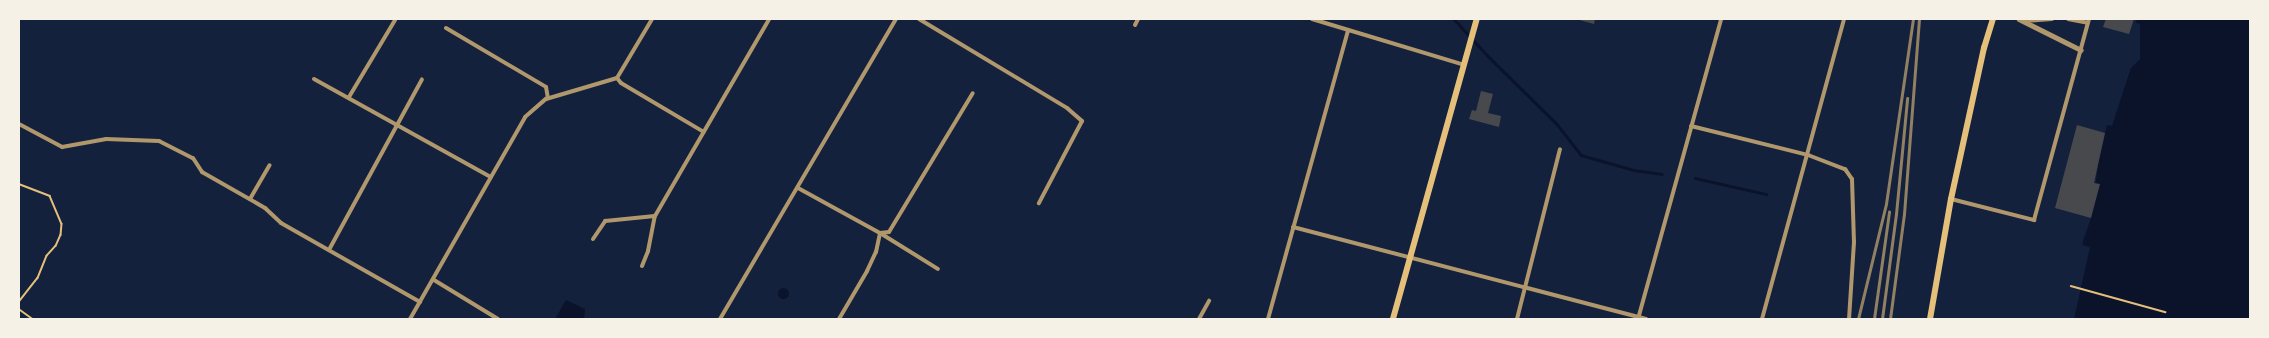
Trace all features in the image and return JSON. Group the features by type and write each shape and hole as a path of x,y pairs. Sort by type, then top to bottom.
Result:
{"main road":[{"path":"1394,319 1477,19"},
{"path":"1930,319 1951,199 1984,48 1993,19"},
{"path":"1932,307 1935,319"}],"street":[{"path":"410,319 434,280 525,116 533,107 548,98 617,78 652,19"},
{"path":"642,266 655,216 769,19"},
{"path":"720,319 896,19"},
{"path":"919,19 1075,114 1082,121 1039,203"},
{"path":"1135,25 1138,19"},
{"path":"1312,19 1464,65"},
{"path":"1638,318 1721,19"},
{"path":"1762,319 1844,19"},
{"path":"2019,19 2081,50"},
{"path":"2024,22 2052,19"},
{"path":"1951,199 2034,220 2088,21 2068,19"},
{"path":"349,97 395,20"},
{"path":"446,28 546,87 548,98"},
{"path":"1268,319 1348,30"},
{"path":"617,78 621,83 704,132"},
{"path":"314,79 398,124 491,177"},
{"path":"330,248 390,142 422,79"},
{"path":"880,233 890,232 973,93"},
{"path":"19,124 62,147 106,139 159,141 193,158 202,172 265,208 281,222 330,248 420,302"},
{"path":"1691,126 1808,155 1845,169 1852,179 1854,242 1849,319"},
{"path":"1517,319 1560,149"},
{"path":"250,199 270,164"},
{"path":"798,188 880,233 938,269"},
{"path":"593,239 605,221 655,216"},
{"path":"1293,227 1646,319"},
{"path":"839,319 868,272 876,252 880,233"},
{"path":"434,280 498,319"},
{"path":"1199,319 1209,301"}],"path":[{"path":"19,184 50,196 62,224 61,235 56,246 47,256 38,278 19,302"},
{"path":"2071,286 2165,312"},
{"path":"19,309 33,319"}],"water":[{"path":"2137,19 2250,19 2250,319 2071,319 2078,293 2083,241 2091,218 2099,158 2107,125 2112,126 2134,58 2140,24 2136,23"},
{"path":"783,287 787,289 789,293 787,297 783,299 779,297 777,293 779,289"},
{"path":"566,300 585,309 584,319 555,319"}],"pier":[{"path":"2136,23 2140,24 2140,59 2128,71"},
{"path":"2082,245 2090,247 2074,319 2069,319 2076,292"}],"building":[{"path":"1576,19 1595,19 1594,24"},
{"path":"2106,19 2134,19 2129,34 2103,27"},
{"path":"1481,91 1493,94 1488,113 1501,116 1499,127 1469,119 1472,110 1476,111"},
{"path":"2077,125 2105,133 2094,183 2100,184 2091,218 2055,208"}],"waterway":[{"path":"1454,19 1488,56 1557,124 1581,155 1634,170 1662,174"},
{"path":"1695,178 1766,194"}],"railway":[{"path":"1890,319 1904,214 1919,19"},
{"path":"1858,319 1886,204 1913,20"},
{"path":"1882,319 1896,214 1907,99"},
{"path":"1874,319 1889,212"}]}
